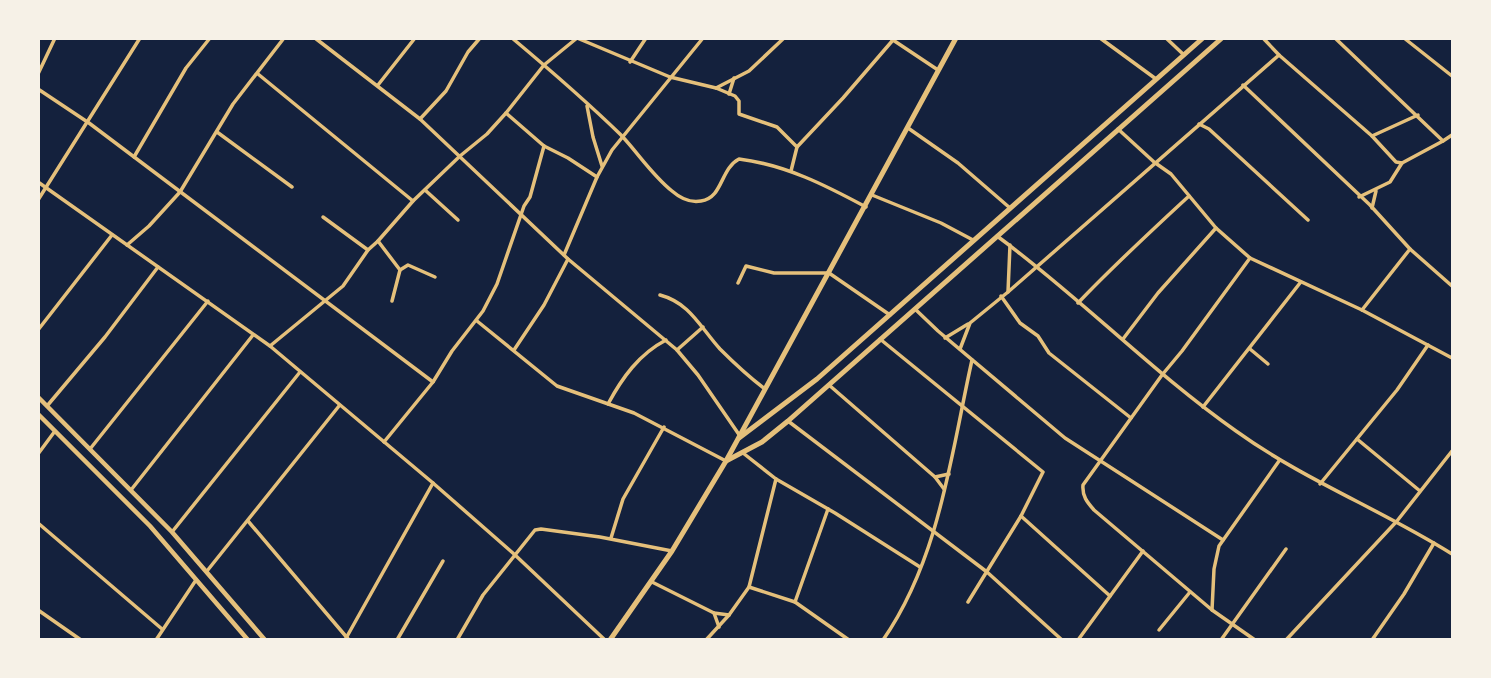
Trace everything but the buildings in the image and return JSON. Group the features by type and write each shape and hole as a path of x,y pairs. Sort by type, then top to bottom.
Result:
{"main road":[{"path":"610,639 652,582 726,461 956,38"},
{"path":"739,437 817,379 1203,38"},
{"path":"726,461 743,453 788,421 997,236 1019,220 1222,38"},
{"path":"38,397 172,532 265,639"},
{"path":"38,414 150,526 248,639"}],"street":[{"path":"38,74 55,38"},
{"path":"38,200 89,123 140,38"},
{"path":"134,157 186,68 210,38"},
{"path":"126,245 149,226 180,192 233,104 284,38"},
{"path":"315,38 420,119 566,257 666,340 698,375 739,437"},
{"path":"378,85 415,38"},
{"path":"420,119 446,91 468,52 480,38"},
{"path":"512,38 587,104 622,137 663,184 684,200 702,201 709,198 720,185 728,167 739,159 791,171 866,206"},
{"path":"630,62 646,38"},
{"path":"513,350 544,305 602,166 622,137 703,38"},
{"path":"716,88 748,71 784,38"},
{"path":"1100,38 1156,79"},
{"path":"1166,38 1184,55"},
{"path":"1263,38 1372,136 1396,162 1402,163"},
{"path":"1335,38 1443,141"},
{"path":"1404,38 1452,76"},
{"path":"270,346 343,286 368,250 413,201 480,140 506,113 544,65 577,39 670,77 716,88 729,94 737,98 739,114 777,127 797,147"},
{"path":"791,171 797,147 843,98 891,39 939,71"},
{"path":"945,338 970,323 1007,292 1279,55"},
{"path":"258,74 413,201"},
{"path":"729,94 734,78"},
{"path":"1243,85 1452,286"},
{"path":"38,89 89,123 433,382"},
{"path":"587,104 602,166"},
{"path":"506,113 544,146 597,177"},
{"path":"1372,136 1418,116"},
{"path":"1206,117 1209,129"},
{"path":"1199,124 1209,129 1308,220"},
{"path":"908,128 958,163 1010,208"},
{"path":"1118,129 1171,174 1216,228 1250,258 1362,310 1452,358"},
{"path":"217,132 292,187"},
{"path":"1359,197 1390,182 1402,163 1452,135"},
{"path":"384,442 433,382 452,351 477,321 497,284 530,197 544,146"},
{"path":"38,182 270,346 433,483 605,639"},
{"path":"425,190 457,220"},
{"path":"1372,208 1376,191"},
{"path":"872,195 948,226 973,240"},
{"path":"1078,303 1189,196"},
{"path":"323,217 368,250"},
{"path":"1122,340 1158,293 1216,228"},
{"path":"38,330 112,235"},
{"path":"997,236 1162,375 1279,461 1397,521 1452,554"},
{"path":"378,242 400,270"},
{"path":"1007,292 1010,245"},
{"path":"1362,310 1410,248"},
{"path":"1250,258 1083,485 1083,496 1094,510 1190,592 1231,625 1255,639"},
{"path":"392,301 400,270 409,265 435,277"},
{"path":"738,283 746,266 774,273 829,273 890,315"},
{"path":"47,406 105,337 158,267"},
{"path":"1203,407 1300,283"},
{"path":"660,295 682,304 729,358 765,389"},
{"path":"1001,295 1020,323 1038,336 1049,353 1131,418"},
{"path":"90,449 208,301"},
{"path":"915,309 945,338 1065,438 1223,540"},
{"path":"477,321 550,382 663,427 726,461"},
{"path":"960,349 970,323"},
{"path":"677,351 703,327"},
{"path":"131,490 254,335"},
{"path":"608,404 630,369 651,349 666,340"},
{"path":"880,340 1043,472 1021,516 968,602"},
{"path":"1320,484 1397,390 1428,345"},
{"path":"1250,349 1268,364"},
{"path":"883,639 901,609 933,530 949,474 972,359"},
{"path":"172,532 300,372"},
{"path":"829,385 935,477 945,490"},
{"path":"207,571 339,406"},
{"path":"788,421 987,572 1062,639"},
{"path":"611,539 623,499 663,427"},
{"path":"38,454 55,431"},
{"path":"1357,439 1420,491"},
{"path":"1286,639 1397,521 1452,451"},
{"path":"743,453 776,479 920,567"},
{"path":"1212,610 1215,556 1223,540 1279,461"},
{"path":"935,477 949,474"},
{"path":"706,639 729,615 748,587 776,479"},
{"path":"248,521 347,638 433,483"},
{"path":"795,602 828,509"},
{"path":"1021,516 1110,596"},
{"path":"38,523 162,629"},
{"path":"457,639 483,595 514,554 537,530 611,539 672,551"},
{"path":"1372,639 1404,594 1434,542"},
{"path":"1221,639 1286,549"},
{"path":"1078,639 1143,551"},
{"path":"397,639 443,561"},
{"path":"156,639 197,578"},
{"path":"652,582 714,613 729,615"},
{"path":"748,587 795,602 849,639"},
{"path":"1159,630 1190,592"},
{"path":"38,610 81,639"},
{"path":"714,613 719,627"}]}
